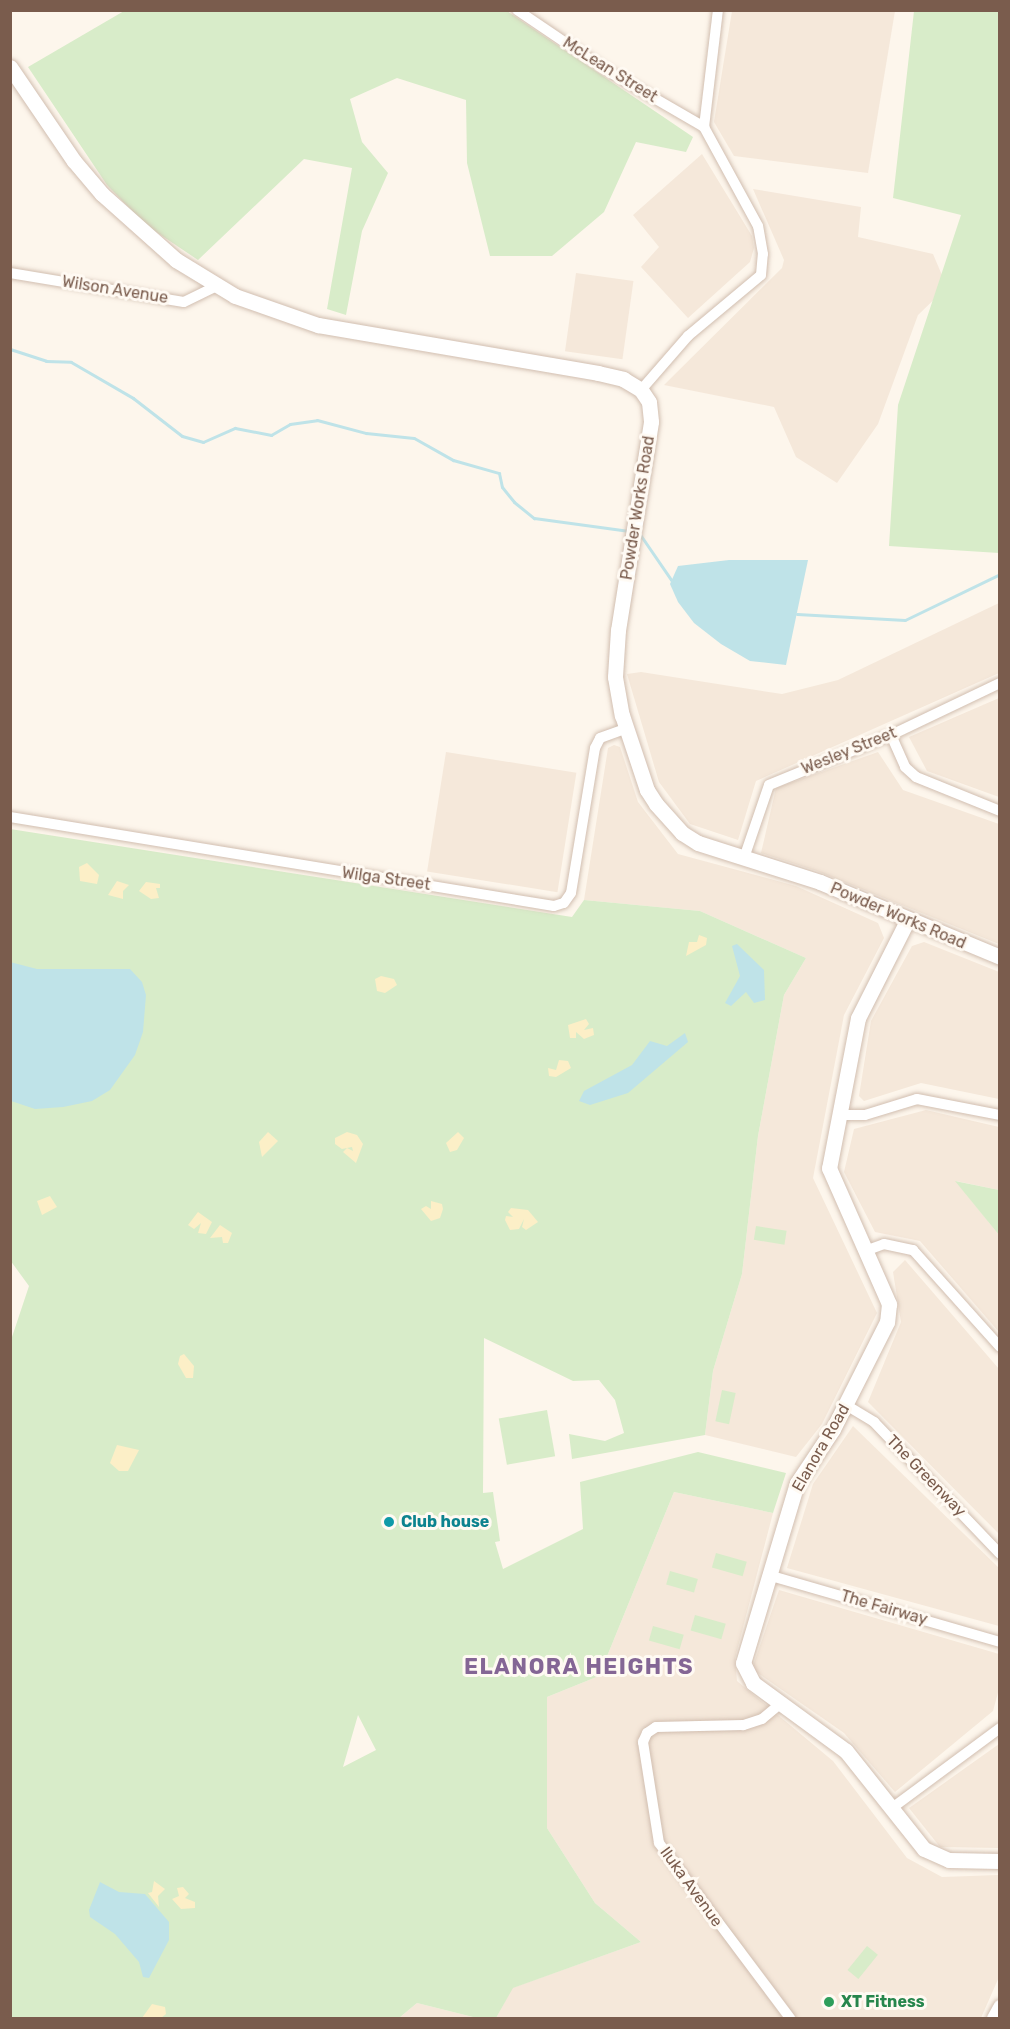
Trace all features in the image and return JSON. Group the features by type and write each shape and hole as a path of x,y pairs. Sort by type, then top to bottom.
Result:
{"main road":[{"path":"10,68 74,161 102,194 145,237 217,286 318,326 598,373 623,379 641,390"},
{"name":"Powder Works Road","path":"641,390 649,402 651,422 618,630 615,677 627,728 647,790 667,819 699,843 820,882 907,921 999,957"},
{"name":"Elanora Road","path":"907,921 858,1018 829,1168 889,1304 887,1322 846,1405 797,1483 743,1663 753,1683 846,1750 924,1849 936,1856 966,1862 999,1861"},
{"path":"994,2019 999,2007"}],"street":[{"name":"McLean Street","path":"517,10 604,69 704,127"},
{"path":"641,390 688,336 761,275 763,254 758,226 704,127 718,10"},
{"name":"Wilson Avenue","path":"10,273 184,302 217,286"},
{"name":"Wesley Street","path":"744,858 769,784 891,735 999,683"},
{"name":"Wilga Street","path":"10,817 554,906 564,903 572,893 595,748 600,738 627,728"},
{"path":"891,735 905,766 916,777 999,811"},
{"path":"840,1115 865,1115 917,1099 999,1115"},
{"path":"865,1251 884,1244 912,1250 999,1347"},
{"name":"The Greenway","path":"846,1405 874,1422 999,1554"},
{"name":"The Fairway","path":"768,1575 999,1642"},
{"name":"Iluka Avenue","path":"780,1704 762,1719 743,1725 656,1727 647,1733 644,1742 659,1843 790,2019"},
{"path":"892,1808 999,1728"}],"shaded area":[{"path":"732,11 895,11 868,173 734,156 714,122"},
{"path":"702,154 752,236 754,248 750,262 688,318 641,267 659,247 633,215"},
{"path":"753,189 861,207 858,237 933,254 947,287 918,315 878,424 837,483 796,457 774,407 664,385 782,268 784,260"},
{"path":"576,273 633,281 622,359 565,351"},
{"path":"999,603 999,673 756,781 738,840 690,824 659,782 627,674 641,672 782,694 838,680"},
{"path":"999,698 999,797 927,771 909,737"},
{"path":"614,745 620,747 638,802 678,854 796,886 878,923 884,938 844,1015 813,1178 877,1313 822,1424 796,1457 705,1435 713,1371 742,1274 758,1136 784,995 806,958 700,911 584,900 608,748"},
{"path":"446,752 576,773 557,892 427,872"},
{"path":"878,752 903,790 999,824 999,944 817,871 761,853 776,788"},
{"path":"924,942 999,972 999,1099 921,1083 864,1101 859,1096 871,1021 912,946"},
{"path":"926,1110 999,1127 999,1190 956,1181 999,1235 999,1332 920,1241 875,1232 844,1172 854,1129"},
{"path":"905,1260 999,1369 999,1534 868,1402 901,1322 893,1272"},
{"path":"853,1426 999,1568 999,1626 787,1568 813,1484"},
{"path":"674,1492 773,1513 735,1658 737,1681 833,1761 907,1858 942,1877 999,1875 999,1977 981,2018 496,2018 512,1988 641,1942 595,1903 547,1828 547,1697 599,1676"},
{"path":"779,1590 999,1654 999,1689 993,1711 895,1792 844,1733 752,1669"},
{"path":"999,1744 999,1848 940,1847 909,1808"},
{"path":"417,2003 477,2018 399,2018"}],"green space":[{"path":"124,11 507,11 693,137 686,152 636,142 604,212 552,256 490,256 467,163 466,100 397,78 350,99 362,142 388,173 362,231 346,315 327,309 352,168 304,159 198,260 146,225 107,185 28,67"},
{"path":"914,11 999,11 999,553 889,546 898,405 961,215 893,198"},
{"path":"10,829 572,917 584,900 700,911 806,958 784,995 758,1136 742,1274 713,1371 705,1435 572,1459 569,1434 605,1441 624,1433 615,1400 599,1380 573,1381 484,1338 483,1493 493,1492 500,1541 495,1542 503,1569 583,1529 580,1482 698,1452 786,1473 773,1513 674,1492 599,1676 547,1697 547,1828 595,1903 641,1942 513,1988 496,2018 477,2018 417,2003 399,2018 11,2018 10,1343 29,1286 10,1260","holes":["358,1715 376,1750 343,1767"]},
{"path":"955,1181 999,1190 999,1235"},
{"path":"756,1226 787,1231 784,1245 754,1240"},
{"path":"722,1390 736,1393 729,1424 715,1421"},
{"path":"547,1410 555,1456 507,1465 499,1419"},
{"path":"716,1553 747,1562 743,1576 712,1567"},
{"path":"670,1571 698,1579 694,1592 666,1584"},
{"path":"695,1615 726,1624 721,1639 691,1630"},
{"path":"653,1626 684,1635 680,1649 649,1640"},
{"path":"867,1946 878,1955 858,1979 847,1970"}],"sand":[{"path":"87,863 99,875 97,884 80,881 79,867"},
{"path":"117,881 129,885 123,891 123,899 108,895"},
{"path":"146,882 160,884 160,888 156,888 159,898 151,899 139,891"},
{"path":"699,935 707,938 706,945 686,956 689,942 697,942"},
{"path":"381,976 394,979 397,985 385,993 377,991 375,979"},
{"path":"586,1019 589,1024 584,1030 593,1028 594,1035 584,1039 576,1032 576,1038 570,1038 568,1025"},
{"path":"559,1060 568,1061 571,1068 556,1077 549,1076 548,1068 556,1070"},
{"path":"268,1132 278,1141 262,1157 259,1142"},
{"path":"347,1132 357,1135 363,1144 356,1163 343,1152 347,1148 342,1149 335,1144 335,1138"},
{"path":"458,1132 464,1138 457,1150 450,1152 446,1143"},
{"path":"50,1196 57,1207 42,1215 37,1201"},
{"path":"431,1201 442,1204 443,1209 440,1218 431,1221 421,1209 426,1206 431,1209"},
{"path":"511,1208 528,1210 538,1222 526,1230 522,1227 524,1219 519,1229 510,1230 505,1220 506,1216 513,1217 508,1212"},
{"path":"198,1212 212,1222 206,1234 198,1233 201,1223 194,1229 188,1225"},
{"path":"220,1225 232,1233 228,1243 223,1243 222,1237 210,1238"},
{"path":"184,1354 194,1366 193,1378 186,1378 178,1364 180,1356"},
{"path":"117,1445 139,1450 128,1471 119,1471 110,1463"},
{"path":"154,1881 165,1889 158,1896 159,1907 148,1893 152,1892"},
{"path":"183,1887 189,1894 185,1898 195,1902 195,1908 181,1909 172,1899 179,1896 177,1888"},
{"path":"152,2004 165,2007 166,2014 161,2018 142,2018"}],"water":[{"path":"729,560 808,560 786,665 750,661 721,644 694,623 678,602 670,584 678,566"},
{"path":"737,944 764,970 765,1000 754,1003 746,992 731,1006 725,1003 740,976 732,946"},
{"path":"10,962 37,969 130,969 142,982 146,995 143,1032 135,1055 110,1090 92,1101 63,1107 35,1109 11,1101"},
{"path":"685,1033 688,1042 628,1093 590,1105 579,1101 584,1091 632,1065 650,1041 667,1046"},
{"path":"100,1882 119,1892 145,1894 169,1922 169,1940 149,1978 143,1977 139,1962 115,1934 90,1917 89,1910"}],"waterway":[{"path":"10,349 46,361 71,362 133,398 182,436 203,442 235,428 271,435 290,424 317,420 366,433 414,438 453,460 499,473 502,487 514,502 534,518 629,531"},
{"path":"639,533 672,581"},
{"path":"797,614 905,620 1000,574"}],"place":[{"name":"Club house","path":"389,1522"},
{"name":"XT Fitness","path":"829,2002"}],"district":[{"name":"ELANORA HEIGHTS","path":"579,1667"}]}
